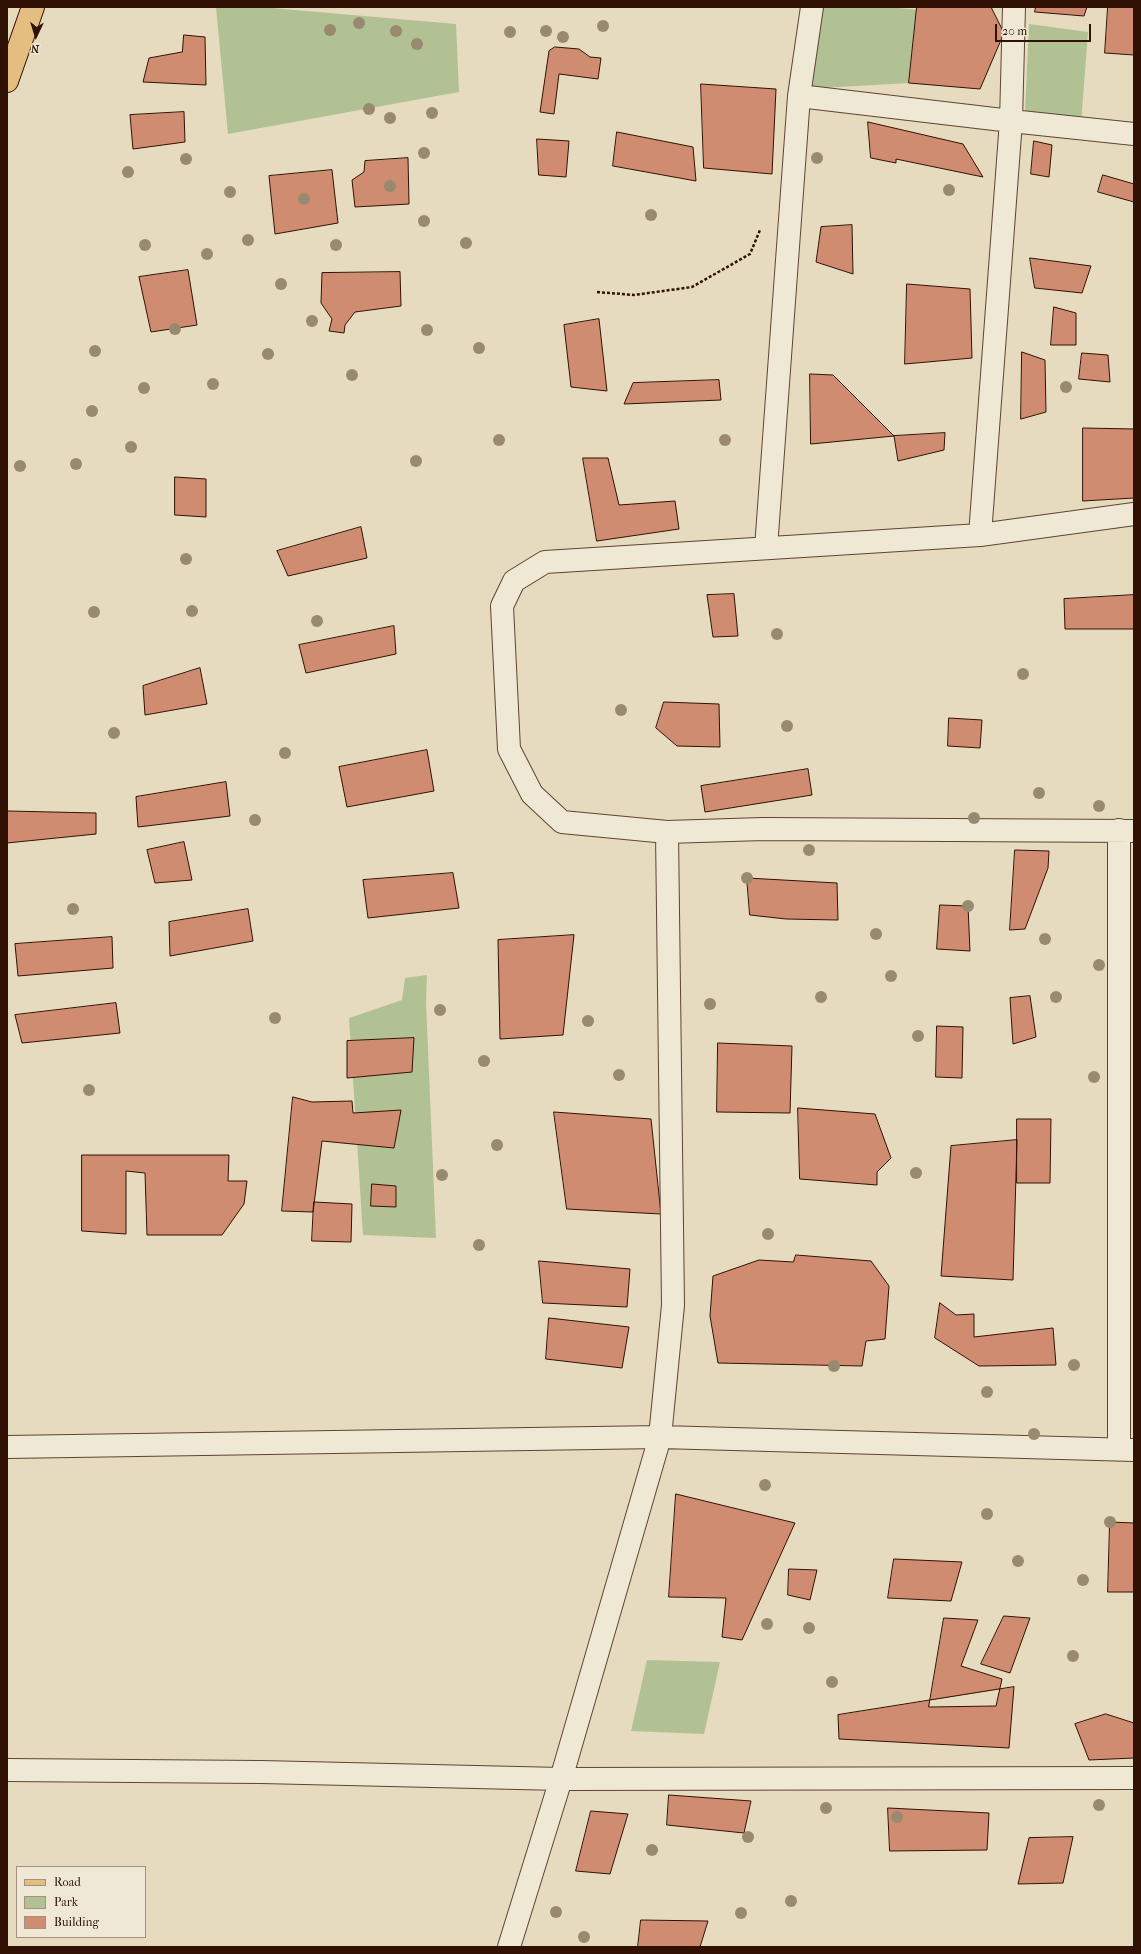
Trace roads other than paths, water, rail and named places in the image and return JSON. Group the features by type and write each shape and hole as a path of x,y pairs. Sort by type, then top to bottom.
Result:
{"main road":[{"path":"7,81 33,7"}],"street":[{"path":"766,548 799,96 812,7"},
{"path":"980,535 1011,121 1014,7"},
{"path":"799,96 1134,134"},
{"path":"7,1448 660,1437 1126,1450 1126,831 763,829 667,832 562,822 532,794 509,749 502,606 514,581 545,562 980,535 1134,514"},
{"path":"509,1947 561,1779 660,1437 673,1305 667,832"},
{"path":"7,1770 261,1772 561,1779 1134,1778"}]}
